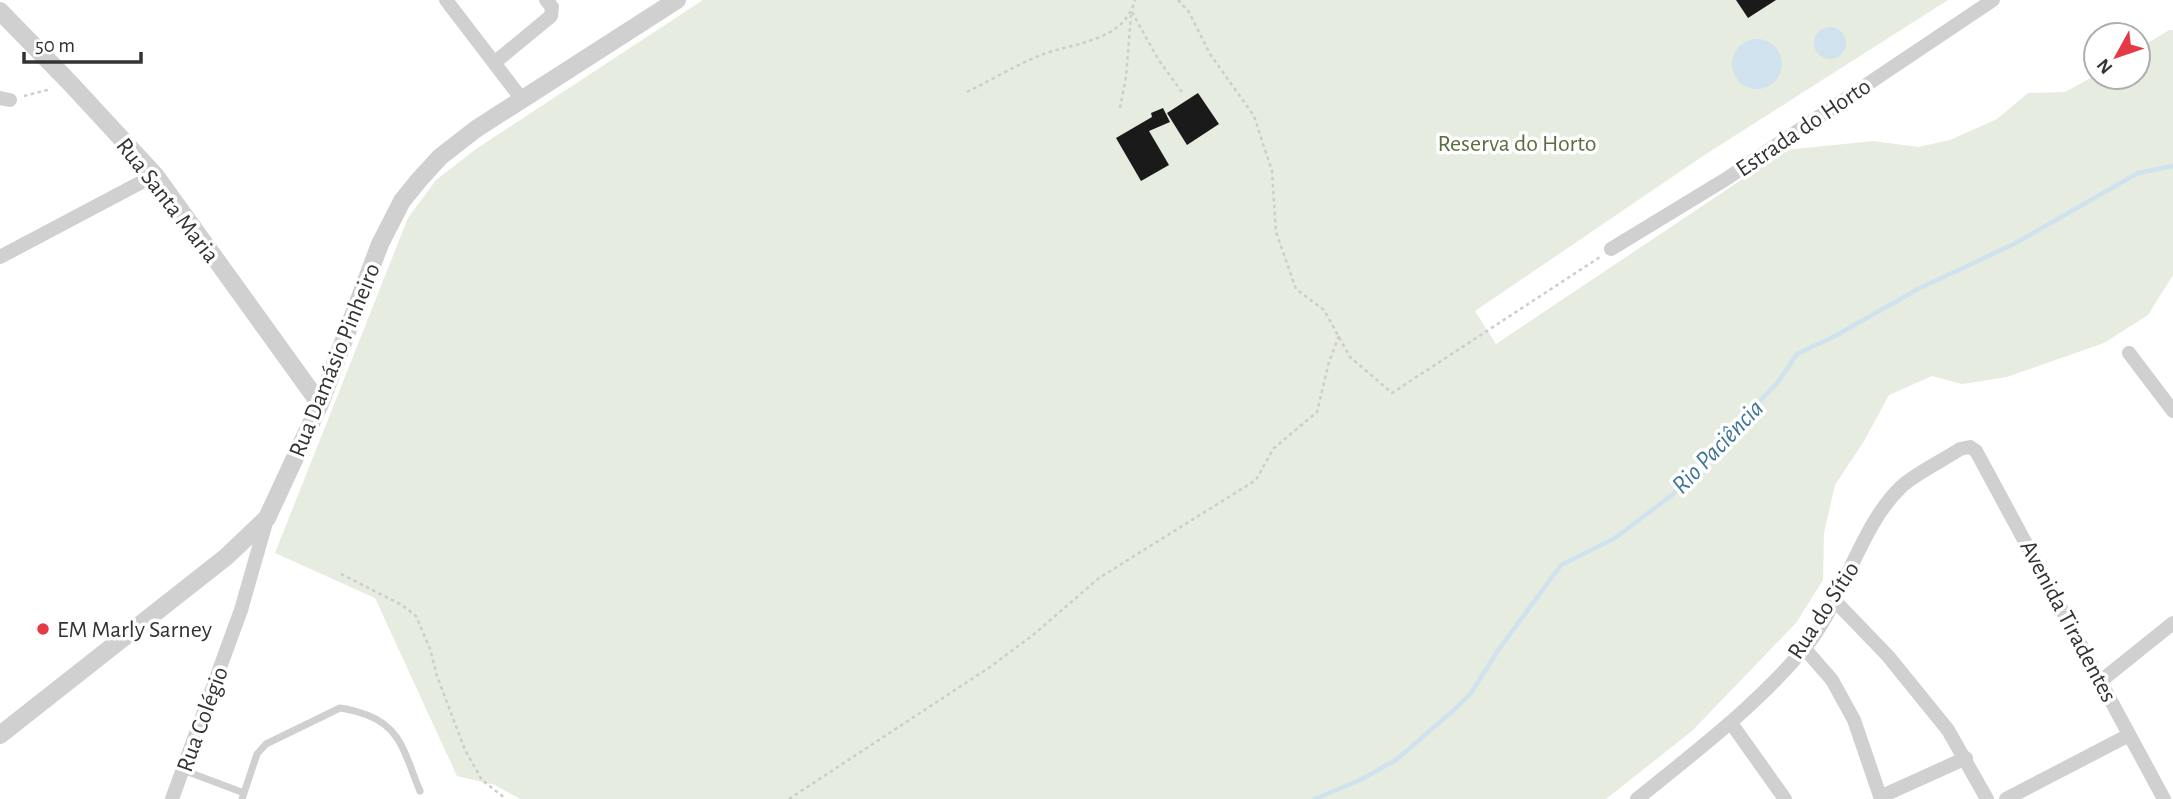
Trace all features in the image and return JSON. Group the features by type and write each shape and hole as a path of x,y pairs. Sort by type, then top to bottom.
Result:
{"street":[{"path":"446,0 521,98"},
{"path":"494,63 551,16 552,7 546,0"},
{"name":"Rua Damásio Pinheiro","path":"0,735 226,557 267,518 320,404 380,244 402,201 440,157 521,98 677,0"},
{"name":"Estrada do Horto","path":"1611,249 1726,179 1993,0"},
{"name":"Rua Santa Maria","path":"0,11 155,175 320,404"},
{"path":"0,257 155,175"},
{"path":"2129,353 2173,411"},
{"name":"Rua do Sítio","path":"1637,799 1731,723 1805,649 1835,601 1879,515 1903,486 1960,449 1970,447"},
{"name":"Avenida Tiradentes","path":"1970,447 1976,451 2164,799"},
{"name":"Rua Colégio","path":"172,799 241,610 267,518"},
{"path":"1835,601 1888,656 1948,730 1987,799"},
{"path":"2102,680 2173,624"},
{"path":"1805,649 1832,680 1854,720 1880,798 1966,758"},
{"path":"1731,723 1785,799"},
{"path":"2006,799 2129,735"}],"lane":[{"path":"183,770 243,796 257,754 266,744 340,708 387,724 397,737 420,792"}],"path":[{"path":"1121,108 1135,0"},
{"path":"1178,0 1189,12 1210,54 1254,116 1272,172 1276,232 1296,289 1324,310 1350,357 1392,393 1611,249"},
{"path":"967,92 1041,55 1107,36 1132,12"},
{"path":"1132,12 1158,60 1182,92"},
{"path":"5,99 71,84"},
{"path":"789,799 990,667 1033,635 1099,578 1256,480 1273,449 1317,412 1329,362 1339,336"},
{"path":"341,574 402,605 416,616 465,750 482,780 506,799"}],"green space":[{"name":"Reserva do Horto","path":"703,0 1948,0 1703,156 1475,311 1496,344 1786,150 1873,141 1918,147 1950,140 1997,119 2028,93 2065,92 2082,83 2082,91 2152,91 2152,40 2169,30 2173,30 2173,275 2148,315 2104,343 2007,377 1962,384 1932,376 1889,395 1864,441 1835,485 1824,533 1823,580 1796,623 1692,731 1606,799 520,799 495,785 457,776 375,598 275,553 408,218 436,180 476,149"}],"water":[{"path":"1830,27 1842,31 1846,43 1842,55 1830,59 1818,55 1814,43 1818,31"},
{"path":"1757,39 1775,46 1782,64 1775,82 1757,89 1739,82 1732,64 1739,46"}],"building":[{"path":"1736,0 1776,0 1748,18"},
{"path":"1198,93 1219,124 1187,145 1167,113"},
{"path":"1163,108 1170,122 1149,131 1169,165 1141,181 1116,138 1152,117 1151,113"}],"waterway":[{"name":"Rio Paciência","path":"1315,799 1360,780 1396,760 1455,709 1471,693 1499,649 1561,565 1615,538 1672,495 1778,382 1797,354 1835,336 1918,289 2014,244 2138,173 2173,166"}],"place":[{"name":"EM Marly Sarney","path":"43,629"}]}
